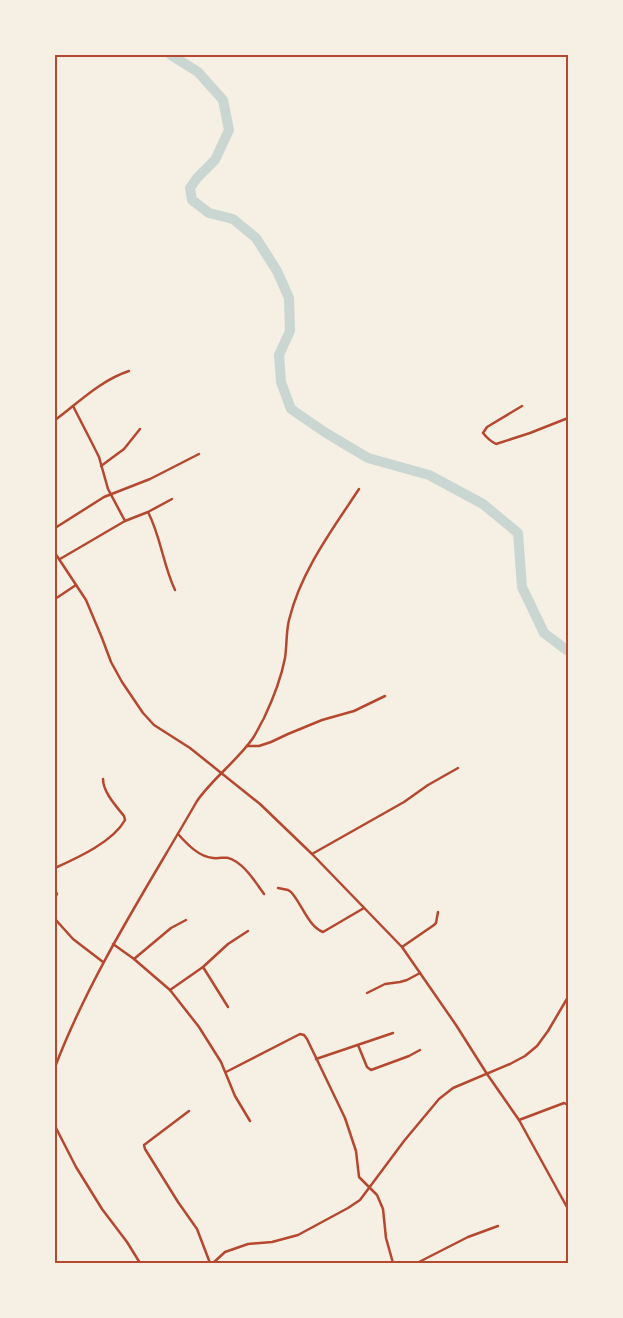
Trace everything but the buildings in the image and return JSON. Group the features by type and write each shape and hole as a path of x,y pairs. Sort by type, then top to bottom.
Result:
{"street":[{"path":"55,420 104,384 129,371"},
{"path":"73,406 94,444 110,494 125,521"},
{"path":"522,406 487,428 484,433 491,442 496,444 568,418"},
{"path":"101,466 124,449 140,429"},
{"path":"55,528 110,494 150,479 199,454"},
{"path":"55,1068 61,1050 103,962 197,800 206,787 247,746 264,718 278,685 285,658 289,621 297,596 315,556 359,489"},
{"path":"60,559 125,521 148,512 172,499"},
{"path":"148,512 175,590"},
{"path":"55,553 91,610 110,662 122,682 154,725 190,748 260,804 402,946 519,1120 568,1209"},
{"path":"55,599 76,585"},
{"path":"247,746 259,746 271,742 322,720 354,711 385,696"},
{"path":"312,854 404,802 428,785 458,768"},
{"path":"55,868 92,850 125,820 106,790 103,779"},
{"path":"178,834 186,843 206,856 215,858 227,857 237,862 264,894"},
{"path":"278,888 291,892 310,920 319,931 323,932 326,932 364,908"},
{"path":"55,890 57,894 55,898"},
{"path":"402,946 434,925 438,912"},
{"path":"55,918 73,939 103,962"},
{"path":"134,959 171,928 186,920"},
{"path":"170,990 203,967 228,944 248,931"},
{"path":"113,944 134,959 170,990 198,1027 226,1072 235,1096 250,1121"},
{"path":"203,967 228,1007"},
{"path":"367,994 385,984 407,980 420,973"},
{"path":"189,1111 144,1145 178,1202 197,1229 212,1263 225,1252 248,1244 272,1242 298,1235 354,1204 364,1195 404,1141 439,1099 453,1088 525,1056 537,1046 548,1032 568,997"},
{"path":"226,1072 300,1034 304,1035 345,1118 356,1151 359,1177 377,1195 383,1208 386,1238 393,1263"},
{"path":"316,1059 393,1034"},
{"path":"358,1046 367,1067 371,1070 420,1050"},
{"path":"519,1120 564,1102 568,1104"},
{"path":"55,1126 76,1167 102,1209 140,1263"},
{"path":"417,1263 468,1236 498,1226"}],"waterway":[{"path":"171,55 198,72 223,100 229,130 215,160 190,188 192,200 209,213 233,219 256,238 277,271 289,298 290,331 279,355 281,382 291,409 368,458 429,475 483,504 518,533 522,587 544,633 568,651"}]}
